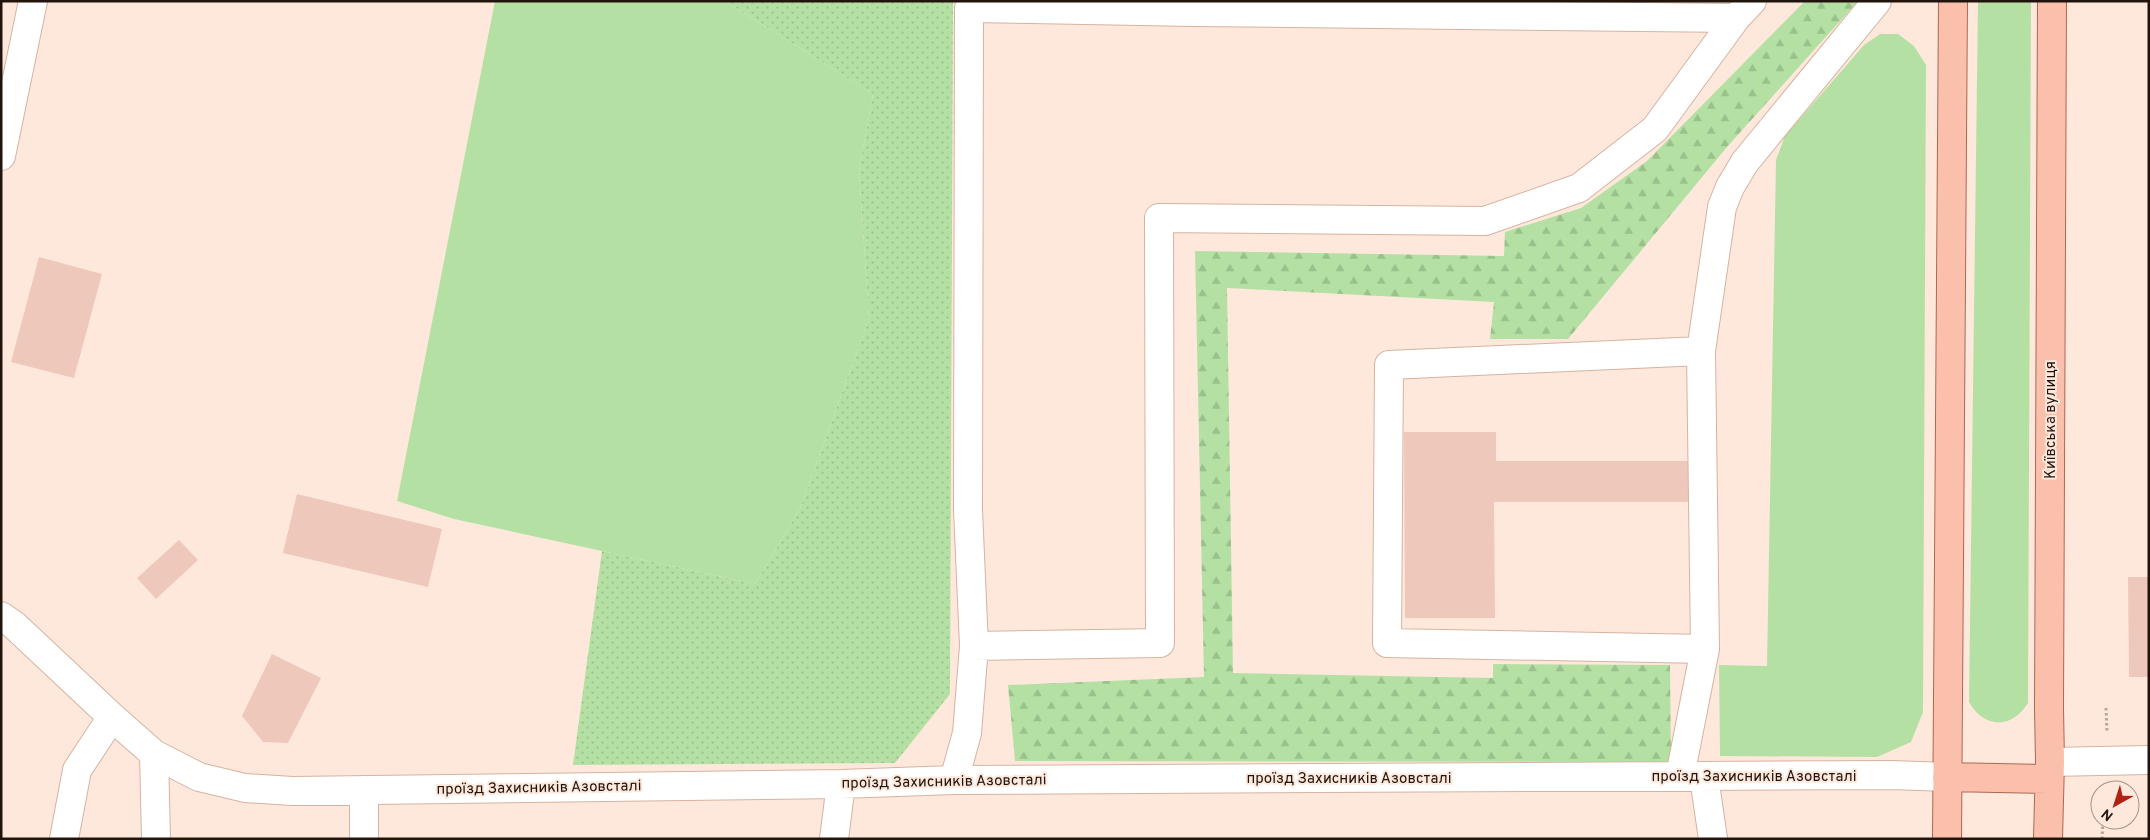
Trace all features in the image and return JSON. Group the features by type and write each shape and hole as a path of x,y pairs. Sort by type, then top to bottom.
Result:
{"main road":[{"path":"1947,839 1953,1"},
{"name":"Київська вулиця","path":"2048,839 2052,1"},
{"path":"1947,777 2049,770"}],"street":[{"path":"1,156 33,1"},
{"path":"1713,839 1692,777 1705,649 1701,351 1722,207 1730,187 1745,162 1877,1"},
{"path":"954,780 967,733 974,646 968,510 969,8 1184,12 1744,10"},
{"path":"974,646 1160,643 1159,218 1485,221 1579,188 1655,129 1744,10"},
{"path":"1701,351 1389,365 1387,643 1705,649"},
{"name":"проїзд Захисників Азовсталі","path":"1,616 14,625 154,754 199,777 245,788 292,791 841,784 954,780 1947,777"},
{"path":"64,839 78,770 112,717"},
{"path":"154,754 156,839"},
{"path":"2049,770 2149,760"},
{"path":"834,839 841,784"},
{"path":"364,790 364,839"}],"green space":[{"path":"495,1 725,1 873,94 859,171 869,318 800,509 755,584 454,519 397,501"},
{"path":"725,1 953,1 950,694 895,763 573,765 602,551 755,584 800,509 869,318 859,171 873,94"},
{"path":"1805,1 1858,1 1727,147 1568,339 1490,339 1494,302 1227,288 1233,673 1493,678 1493,664 1670,665 1671,762 1015,761 1008,685 1204,677 1195,251 1504,256 1505,232 1581,208 1647,161"},
{"path":"1978,1 2031,1 2028,703 2014,718 1998,722 1982,717 1969,702"},
{"path":"1880,34 1898,34 1914,46 1926,65 1923,712 1911,742 1877,757 1720,756 1719,665 1767,666 1776,160 1785,136 1864,45"}],"building":[{"path":"39,257 102,274 74,378 11,362"},
{"path":"1404,432 1496,432 1496,461 1694,461 1694,502 1494,502 1495,618 1405,618"},
{"path":"297,494 442,529 428,587 283,553"},
{"path":"179,540 198,560 156,599 137,578"},
{"path":"2128,577 2149,577 2149,677 2129,677"},
{"path":"272,654 321,678 288,743 263,742 242,716"}]}
